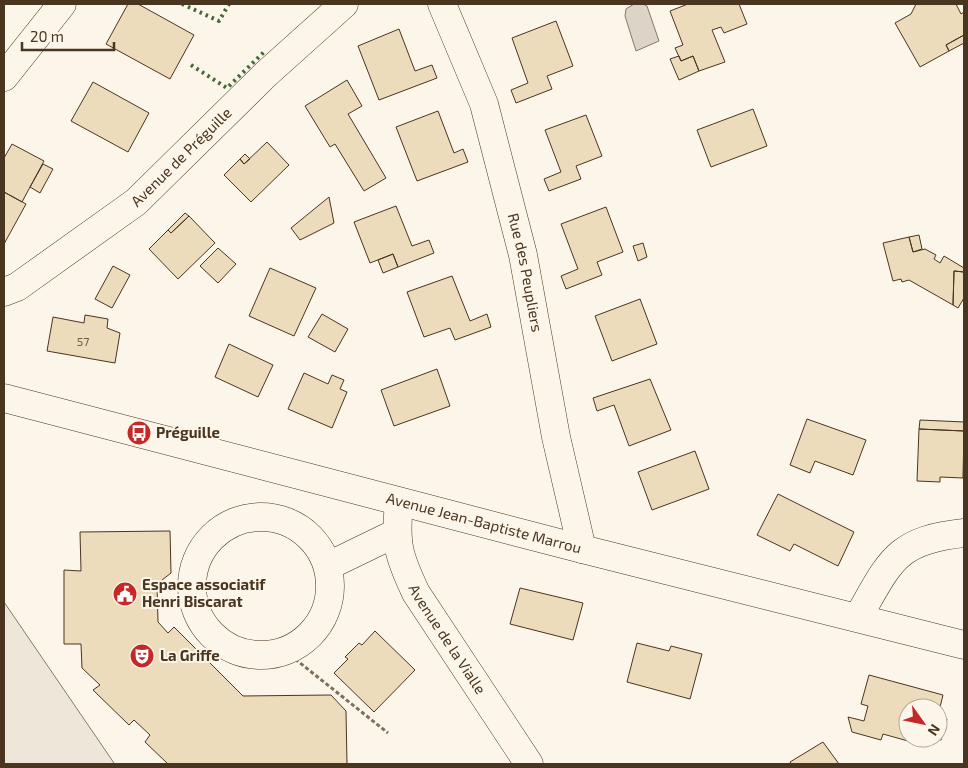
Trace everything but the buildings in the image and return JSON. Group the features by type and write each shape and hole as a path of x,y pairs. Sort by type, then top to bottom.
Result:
{"street":[{"path":"4,78 62,4"},
{"name":"Avenue de Préguille","path":"4,292 16,287 136,202 266,74 344,4"},
{"name":"Rue des Peupliers","path":"442,4 484,104 521,246 556,437 582,549"},
{"name":"Avenue Jean-Baptiste Marrou","path":"4,398 399,502 964,645"},
{"name":"Avenue de la Vialle","path":"399,502 396,534 401,562 416,593 530,764"},
{"path":"254,516 274,517 296,525 312,538 328,566 330,592 323,618 305,639 285,651 264,655 245,654 227,647 203,625 192,595 192,574 201,551 217,532 235,522 254,516"},
{"path":"858,617 884,571 901,550 926,539 964,533"},
{"path":"328,566 396,534"}],"path":[{"path":"285,651 388,733"}],"shaded area":[{"path":"634,4 647,6 659,41 636,51 625,16 626,9"},
{"path":"4,602 114,763 115,764 4,764"}],"hedge":[{"path":"182,4 219,21 229,4"},
{"path":"191,65 227,88 265,51"}],"place":[{"name":"Préguille","path":"139,433"},
{"name":"Espace associatif Henri Biscarat","path":"125,594"},
{"name":"La Griffe","path":"142,656"}]}
